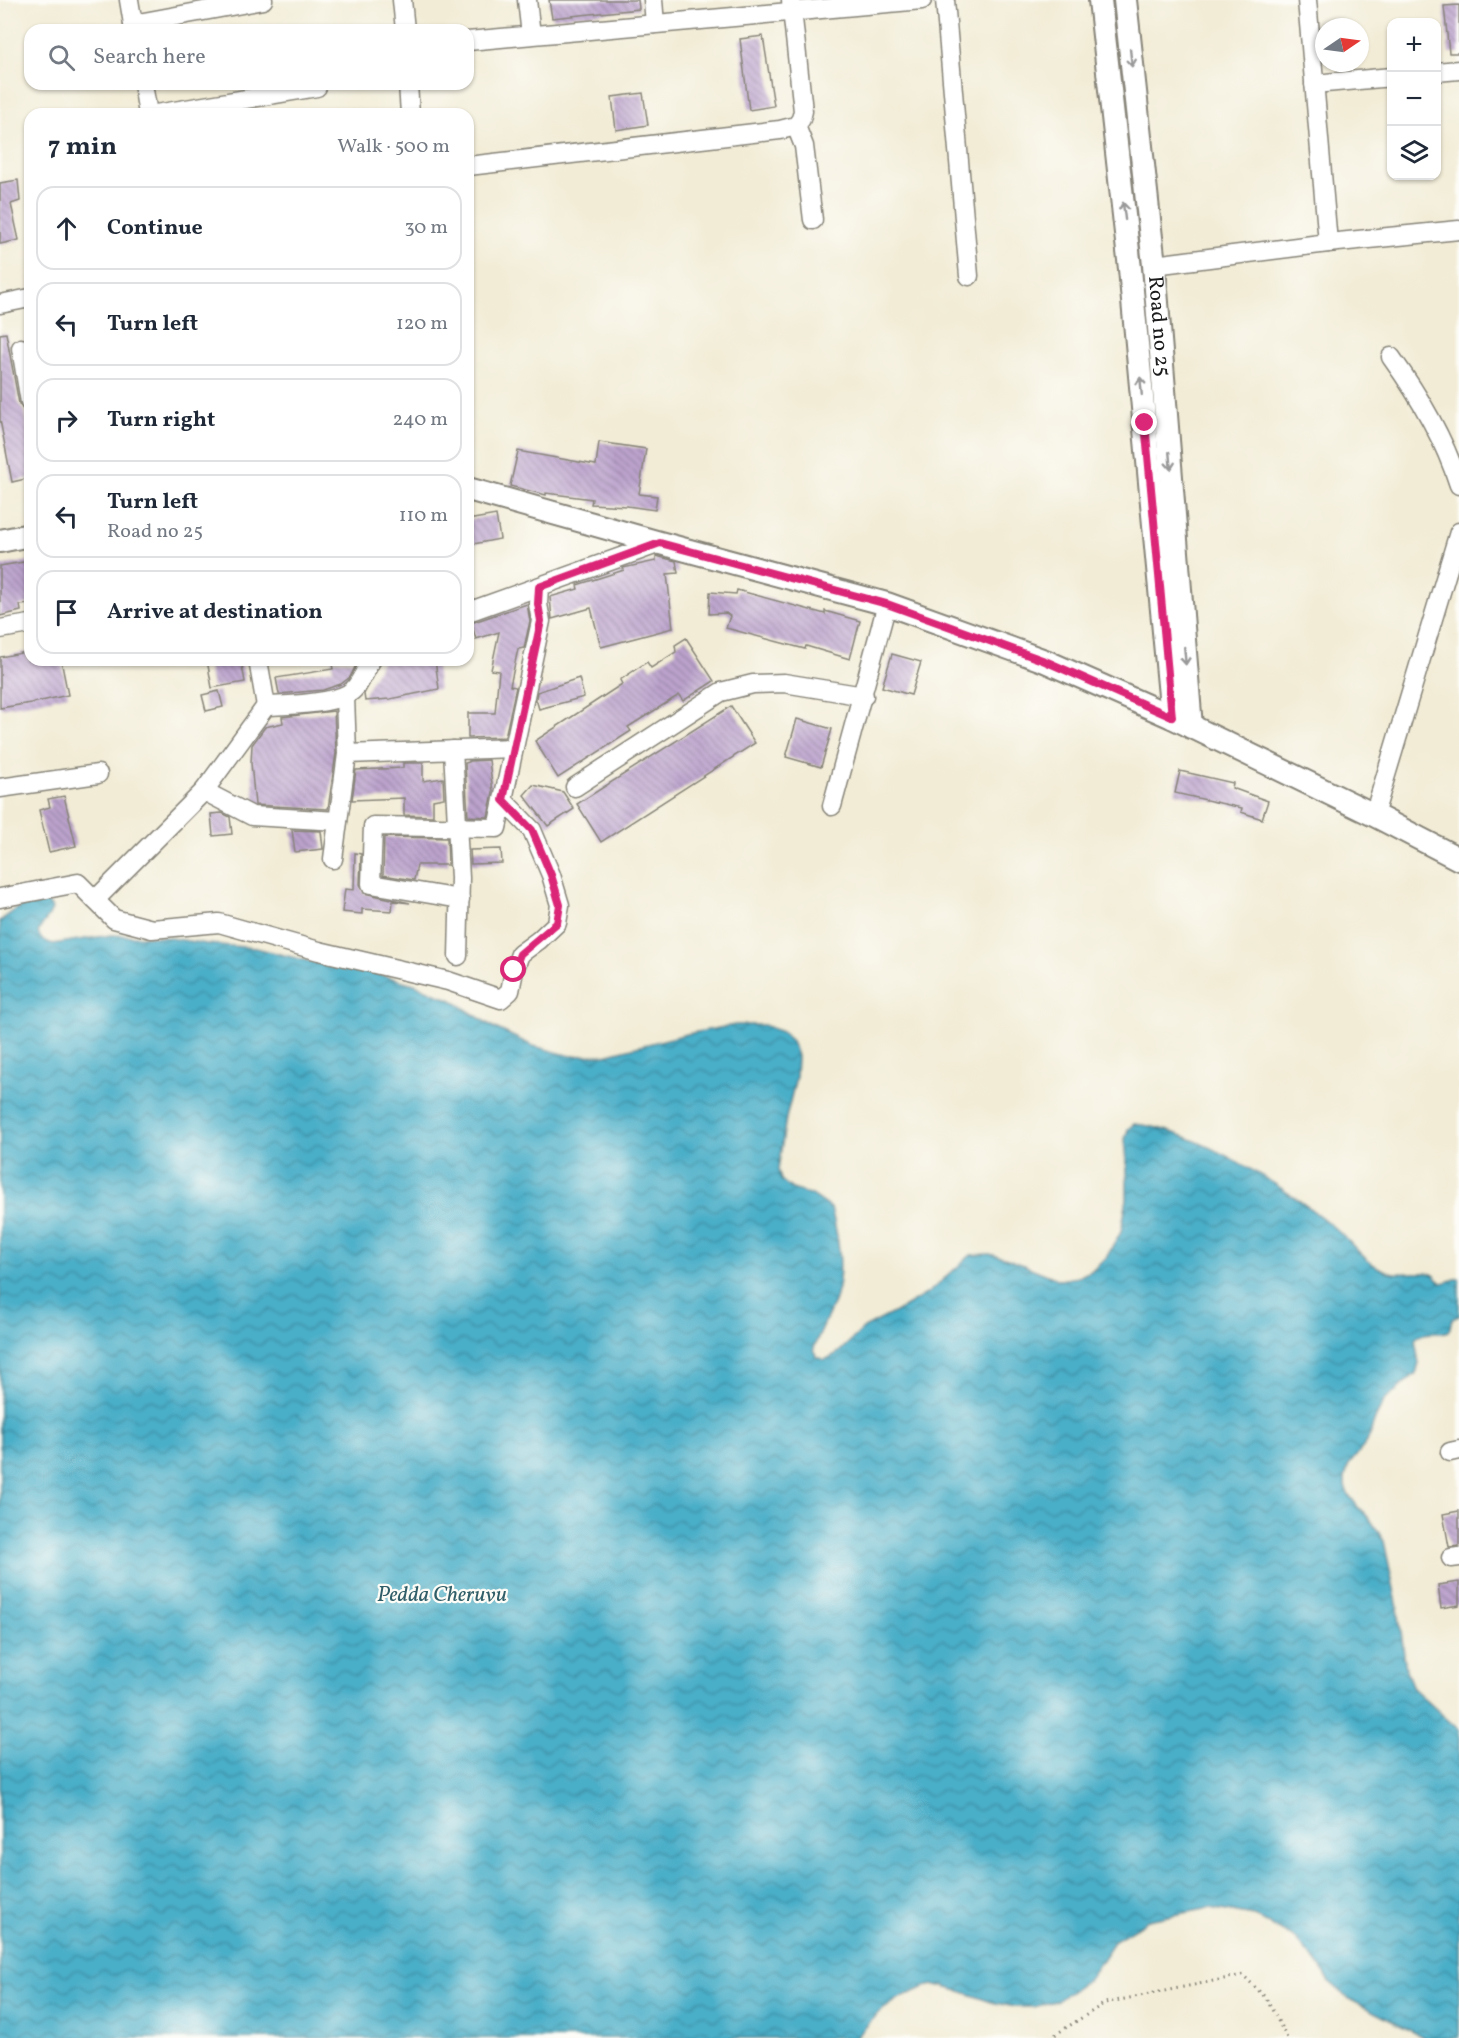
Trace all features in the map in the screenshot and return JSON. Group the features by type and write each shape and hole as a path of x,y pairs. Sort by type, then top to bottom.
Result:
{"street":[{"path":"129,0 133,24"},
{"path":"147,24 263,0"},
{"path":"402,0 404,24"},
{"path":"527,0 531,35"},
{"path":"653,0 655,24"},
{"path":"474,40 655,24 791,6 922,0"},
{"path":"945,0 969,276"},
{"name":"Road no 25","path":"1100,0 1130,269 1156,422"},
{"name":"Road no 25","path":"1125,0 1154,265 1156,422 1181,722"},
{"path":"1307,0 1328,243"},
{"path":"474,164 780,130 796,126 801,120 803,111 791,6"},
{"path":"1441,72 1459,70"},
{"path":"1314,84 1387,77"},
{"path":"144,90 147,108"},
{"path":"192,108 299,90"},
{"path":"408,90 410,108"},
{"path":"796,126 804,146 813,220"},
{"path":"1154,265 1328,243 1459,230"},
{"path":"0,304 24,299"},
{"path":"21,348 24,366"},
{"path":"1391,357 1424,406 1453,466 1459,485"},
{"path":"474,491 887,604 1045,661 1181,722 1374,815 1459,860"},
{"path":"1374,815 1459,532"},
{"path":"0,541 24,536"},
{"path":"474,610 660,543"},
{"path":"460,899 371,884 374,826 497,828 541,621 538,604 539,587"},
{"path":"832,806 864,696 887,604"},
{"path":"0,629 24,625"},
{"path":"95,900 204,791 266,706 259,666"},
{"path":"266,706 316,703 345,696 355,689 368,666"},
{"path":"575,788 721,692 753,684 784,683 864,696"},
{"path":"333,859 346,754 345,696"},
{"path":"346,754 514,748"},
{"path":"453,750 460,878 458,956"},
{"path":"0,788 98,774"},
{"path":"204,791 252,816 338,821"},
{"path":"0,898 78,883 114,919 152,929 219,923 319,951 448,981 501,999 510,992 520,954 557,923 560,905 551,875 532,830 503,800"}],"path":[{"path":"1050,2038 1105,2003 1243,1975 1266,1998 1287,2038"}],"water":[{"name":"Pedda Cheruvu","path":"46,900 52,908 38,933 42,940 53,944 111,935 164,937 207,944 256,948 308,961 359,969 414,984 452,1000 493,1027 533,1046 571,1056 605,1055 687,1034 735,1025 764,1025 782,1032 792,1041 797,1056 796,1077 786,1118 778,1170 781,1180 792,1189 812,1195 831,1208 838,1241 840,1274 836,1296 814,1348 816,1357 825,1360 838,1353 864,1328 928,1293 971,1255 990,1254 1060,1280 1078,1277 1093,1270 1106,1258 1121,1232 1127,1199 1125,1139 1128,1129 1134,1124 1158,1128 1185,1137 1244,1165 1299,1200 1345,1238 1365,1258 1382,1269 1397,1273 1432,1274 1442,1283 1459,1278 1459,1316 1452,1319 1449,1331 1427,1333 1415,1339 1419,1364 1416,1373 1384,1401 1367,1442 1348,1466 1345,1486 1348,1494 1370,1519 1384,1541 1398,1608 1406,1670 1413,1688 1459,1730 1459,2038 1425,2038 1351,2000 1331,1983 1316,1961 1293,1937 1254,1916 1210,1908 1148,1920 1115,1940 1090,1978 1058,2000 1034,2007 1015,2007 932,1984 900,1998 878,2013 856,2038 0,2038 0,921 27,901"}],"building":[{"path":"549,0 638,0 639,9 552,18"},
{"path":"1459,5 1459,53 1449,53 1444,6"},
{"path":"763,36 774,106 749,110 740,39"},
{"path":"643,93 648,125 616,130 612,97"},
{"path":"18,180 20,201 11,204 19,240 0,244 0,183"},
{"path":"6,333 19,404 24,411 24,479 12,482 0,420 0,334"},
{"path":"599,442 646,449 639,494 657,496 655,510 591,504 592,499 546,493 546,495 510,486 518,451 596,465"},
{"path":"496,515 500,539 474,544 474,519"},
{"path":"656,556 676,561 678,573 667,574 673,628 601,647 591,608 552,619 550,597 578,589 577,585 624,570 623,568 656,561"},
{"path":"24,562 24,605 20,605 21,611 0,616 0,566"},
{"path":"737,590 860,621 850,659 806,646 805,649 726,628 730,616 726,613 709,614 710,592 736,594"},
{"path":"527,604 530,621 524,648 518,649 510,686 516,687 505,737 468,738 468,713 495,713 499,671 491,670 499,632 476,639 474,622"},
{"path":"686,638 714,681 683,701 679,695 628,727 631,731 558,778 535,741 622,684 620,680 647,662 651,668 676,652 675,645"},
{"path":"24,652 24,666 62,666 68,695 0,708 0,657"},
{"path":"892,654 921,662 911,695 882,687"},
{"path":"208,666 242,666 245,682 212,688"},
{"path":"332,666 356,666 350,677 341,684 323,690 279,694 276,678 333,669"},
{"path":"379,666 436,666 439,689 390,699 365,701 364,694"},
{"path":"579,678 584,697 539,709 536,699 537,692"},
{"path":"219,691 223,707 206,711 202,695"},
{"path":"731,706 755,743 601,842 577,804"},
{"path":"334,711 336,753 328,809 255,805 251,763 252,745 265,727 283,723 282,717"},
{"path":"797,719 832,729 821,767 786,757"},
{"path":"489,760 493,792 488,817 468,816 465,763"},
{"path":"403,763 423,763 423,781 443,778 444,798 433,800 433,816 404,815 404,798 352,800 356,770 403,768"},
{"path":"1180,771 1233,783 1232,788 1268,801 1262,819 1241,812 1242,808 1175,793"},
{"path":"533,785 563,792 574,809 548,826 524,795"},
{"path":"64,796 76,846 49,852 39,810 50,807 48,799"},
{"path":"222,813 230,817 232,834 213,836 211,814"},
{"path":"292,830 321,831 323,849 295,852"},
{"path":"384,837 447,838 448,865 417,865 414,880 383,875"},
{"path":"501,849 502,863 471,864 470,850"},
{"path":"355,853 361,854 360,884 364,893 410,903 393,901 392,911 362,909 362,914 342,912 345,889 354,890"},
{"path":"1459,1511 1459,1546 1449,1547 1443,1514"},
{"path":"1459,1582 1459,1605 1441,1608 1438,1585"}],"route":[{"path":"514,970 520,954 557,923 560,905 551,875 532,830 503,800 541,621 538,604 539,587 660,543 887,604 1045,661 1172,717 1145,423"}]}
